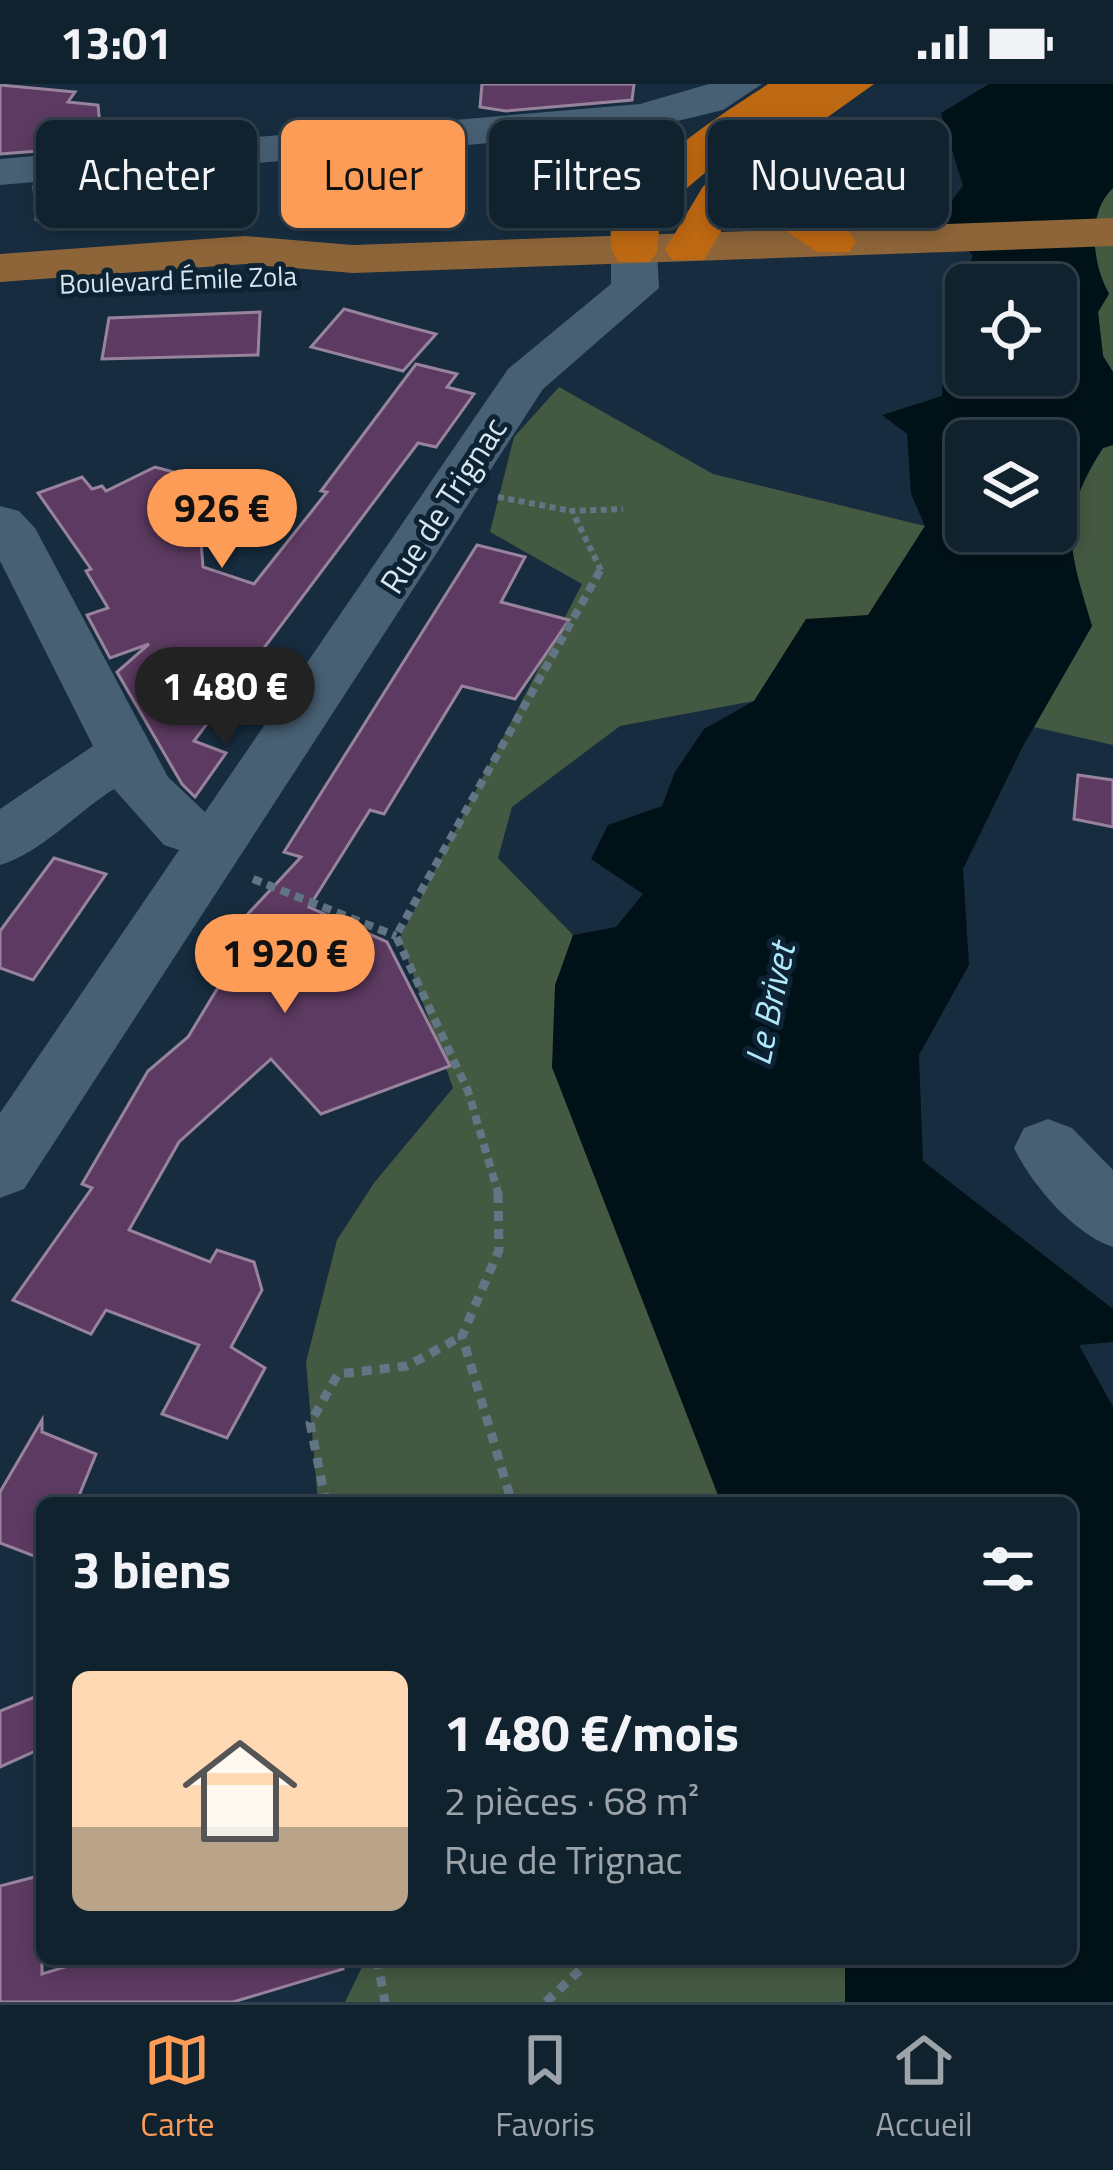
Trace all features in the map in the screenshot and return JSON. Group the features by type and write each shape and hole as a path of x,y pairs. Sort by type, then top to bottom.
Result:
{"highway":[{"path":"763,120 799,84"},
{"path":"791,120 854,84"},
{"path":"660,251 708,183"},
{"path":"808,228 833,242"}],"main road":[{"name":"Boulevard Émile Zola","path":"0,268 245,250 353,259 1113,232"},
{"name":"Boulevard Émile Zola","path":"0,285 285,278 353,259"}],"street":[{"path":"0,172 640,117 707,101 741,84"},
{"name":"Rue de Trignac","path":"0,1169 226,855 525,380 635,288 660,251"},
{"path":"0,523 16,540 145,791 185,829 226,855"},
{"path":"0,843 48,802 127,753"},
{"path":"1048,1148 1113,1217"}],"path":[{"path":"478,494 572,511 623,509"},
{"path":"396,936 604,566 572,511"},
{"path":"226,855 396,936 478,1117 500,1194 500,1249 462,1336 407,1366 338,1374 310,1423 325,1497"},
{"path":"462,1336 510,1497"},
{"path":"378,1965 385,2002"},
{"path":"546,2002 580,1965"}],"green space":[{"path":"1113,188 1113,372 1103,356 1098,312 1109,293 1094,239 1099,210"},
{"path":"559,387 713,474 925,526 868,616 806,620 754,701 620,726 512,807 498,858 573,935 552,1067 722,1497 317,1497 306,1362 337,1240 374,1183 453,1088 400,938 582,584 490,532 514,437"},
{"path":"1113,445 1113,745 1034,727 1092,626 1073,552 1077,552 1078,496 1103,448"},
{"path":"363,1965 845,1965 845,2002 345,2002"}],"water":[{"name":"Le Brivet","path":"989,84 1113,84 1113,188 1099,211 1094,239 1109,294 1098,312 1103,356 1113,372 1113,445 1103,448 1077,500 1077,420 945,420 945,552 1073,552 1092,626 1023,746 963,869 969,965 919,1055 923,1161 1113,1309 1113,1342 1079,1345 1113,1407 1113,2002 845,2002 845,1965 1077,1965 1077,1497 719,1497 552,1067 555,985 573,935 616,927 643,894 591,859 608,825 662,806 675,772 704,729 754,701 806,619 868,615 925,526 911,494 907,434 882,415 942,396 945,361 945,396 1077,396 1077,264 969,264 973,256 949,228 949,204 963,186 949,140 949,120 943,120 941,113"}],"building":[{"path":"482,84 634,84 632,100 506,111 480,107"},
{"path":"0,85 75,92 68,102 98,105 99,120 36,120 36,151 0,154"},
{"path":"344,309 436,334 403,371 311,347"},
{"path":"260,312 258,355 102,359 109,318"},
{"path":"416,364 457,374 447,387 474,394 436,447 418,443 194,741 226,753 195,797 182,784 117,672 149,644 110,658 87,615 108,608 86,571 91,569 38,493 82,477 92,489 102,486 106,491 155,467 196,478 203,567 254,584 327,492 321,491"},
{"path":"477,545 525,557 501,602 569,620 515,699 462,686 384,814 370,810 309,907 387,942 450,1066 321,1114 271,1059 179,1142 129,1230 210,1262 217,1250 254,1262 262,1290 231,1347 265,1368 227,1438 162,1414 199,1345 106,1310 91,1334 13,1300 92,1188 82,1184 148,1071 188,1037 248,938 233,930 301,857 284,852"},
{"path":"1078,775 1113,780 1113,827 1074,819"},
{"path":"54,858 106,874 33,980 0,968 0,931"},
{"path":"42,1420 42,1432 96,1454 78,1497 36,1497 36,1557 0,1543 0,1492"},
{"path":"36,1696 36,1751 0,1767 0,1711"},
{"path":"36,1877 36,1965 42,1965 42,1974 71,1965 342,1965 343,1969 233,2002 0,2002 0,1886"}]}
